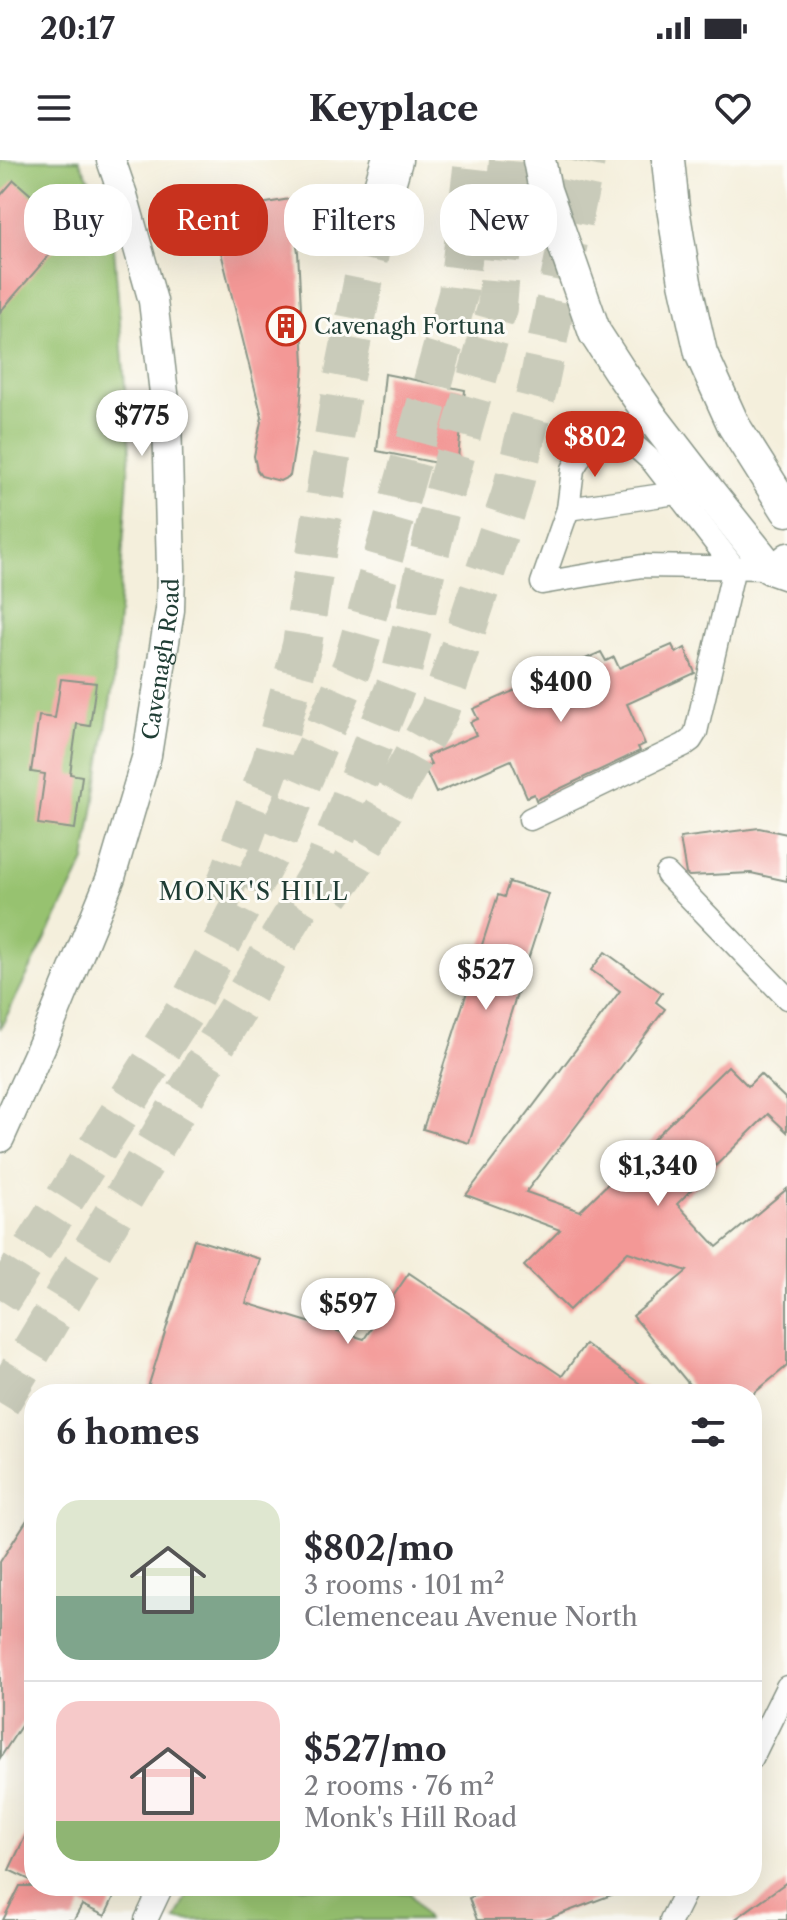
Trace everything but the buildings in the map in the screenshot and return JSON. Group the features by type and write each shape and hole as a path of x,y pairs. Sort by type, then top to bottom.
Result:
{"highway":[{"path":"385,184 392,160"}],"main road":[{"path":"539,160 545,190 595,333 653,419 781,565"},
{"path":"668,160 680,253 701,353 734,426 787,510"}],"street":[{"name":"Cavenagh Road","path":"0,1138 111,877 147,755 170,610 167,418 153,301 111,160"},
{"path":"734,567 652,461 627,439 600,436 583,452 573,469 568,509 542,583 642,566 734,567 781,565"},
{"path":"568,509 676,493"},
{"path":"530,819 691,740 696,732 734,567"},
{"path":"667,874 787,998"},
{"path":"762,1738 787,1687"},
{"path":"146,1920 157,1896"},
{"path":"671,1920 683,1896"}],"green space":[{"path":"0,160 79,160 92,184 24,184 24,256 115,256 130,449 113,685 85,861 0,1029"},
{"path":"187,1896 412,1896 427,1920 176,1920"}],"tunnel":[{"path":"0,1300 187,1008 274,845 353,664 458,294 474,160"},
{"path":"0,1403 326,861 402,671 440,509 497,308 509,160"},
{"path":"331,894 350,869 439,711 511,495 539,382 585,160"},
{"path":"220,901 272,761 302,645 342,387 368,256"}],"place":[{"name":"Cavenagh Fortuna","path":"286,326"}],"district":[{"name":"MONK'S HILL","path":"254,891"}]}
